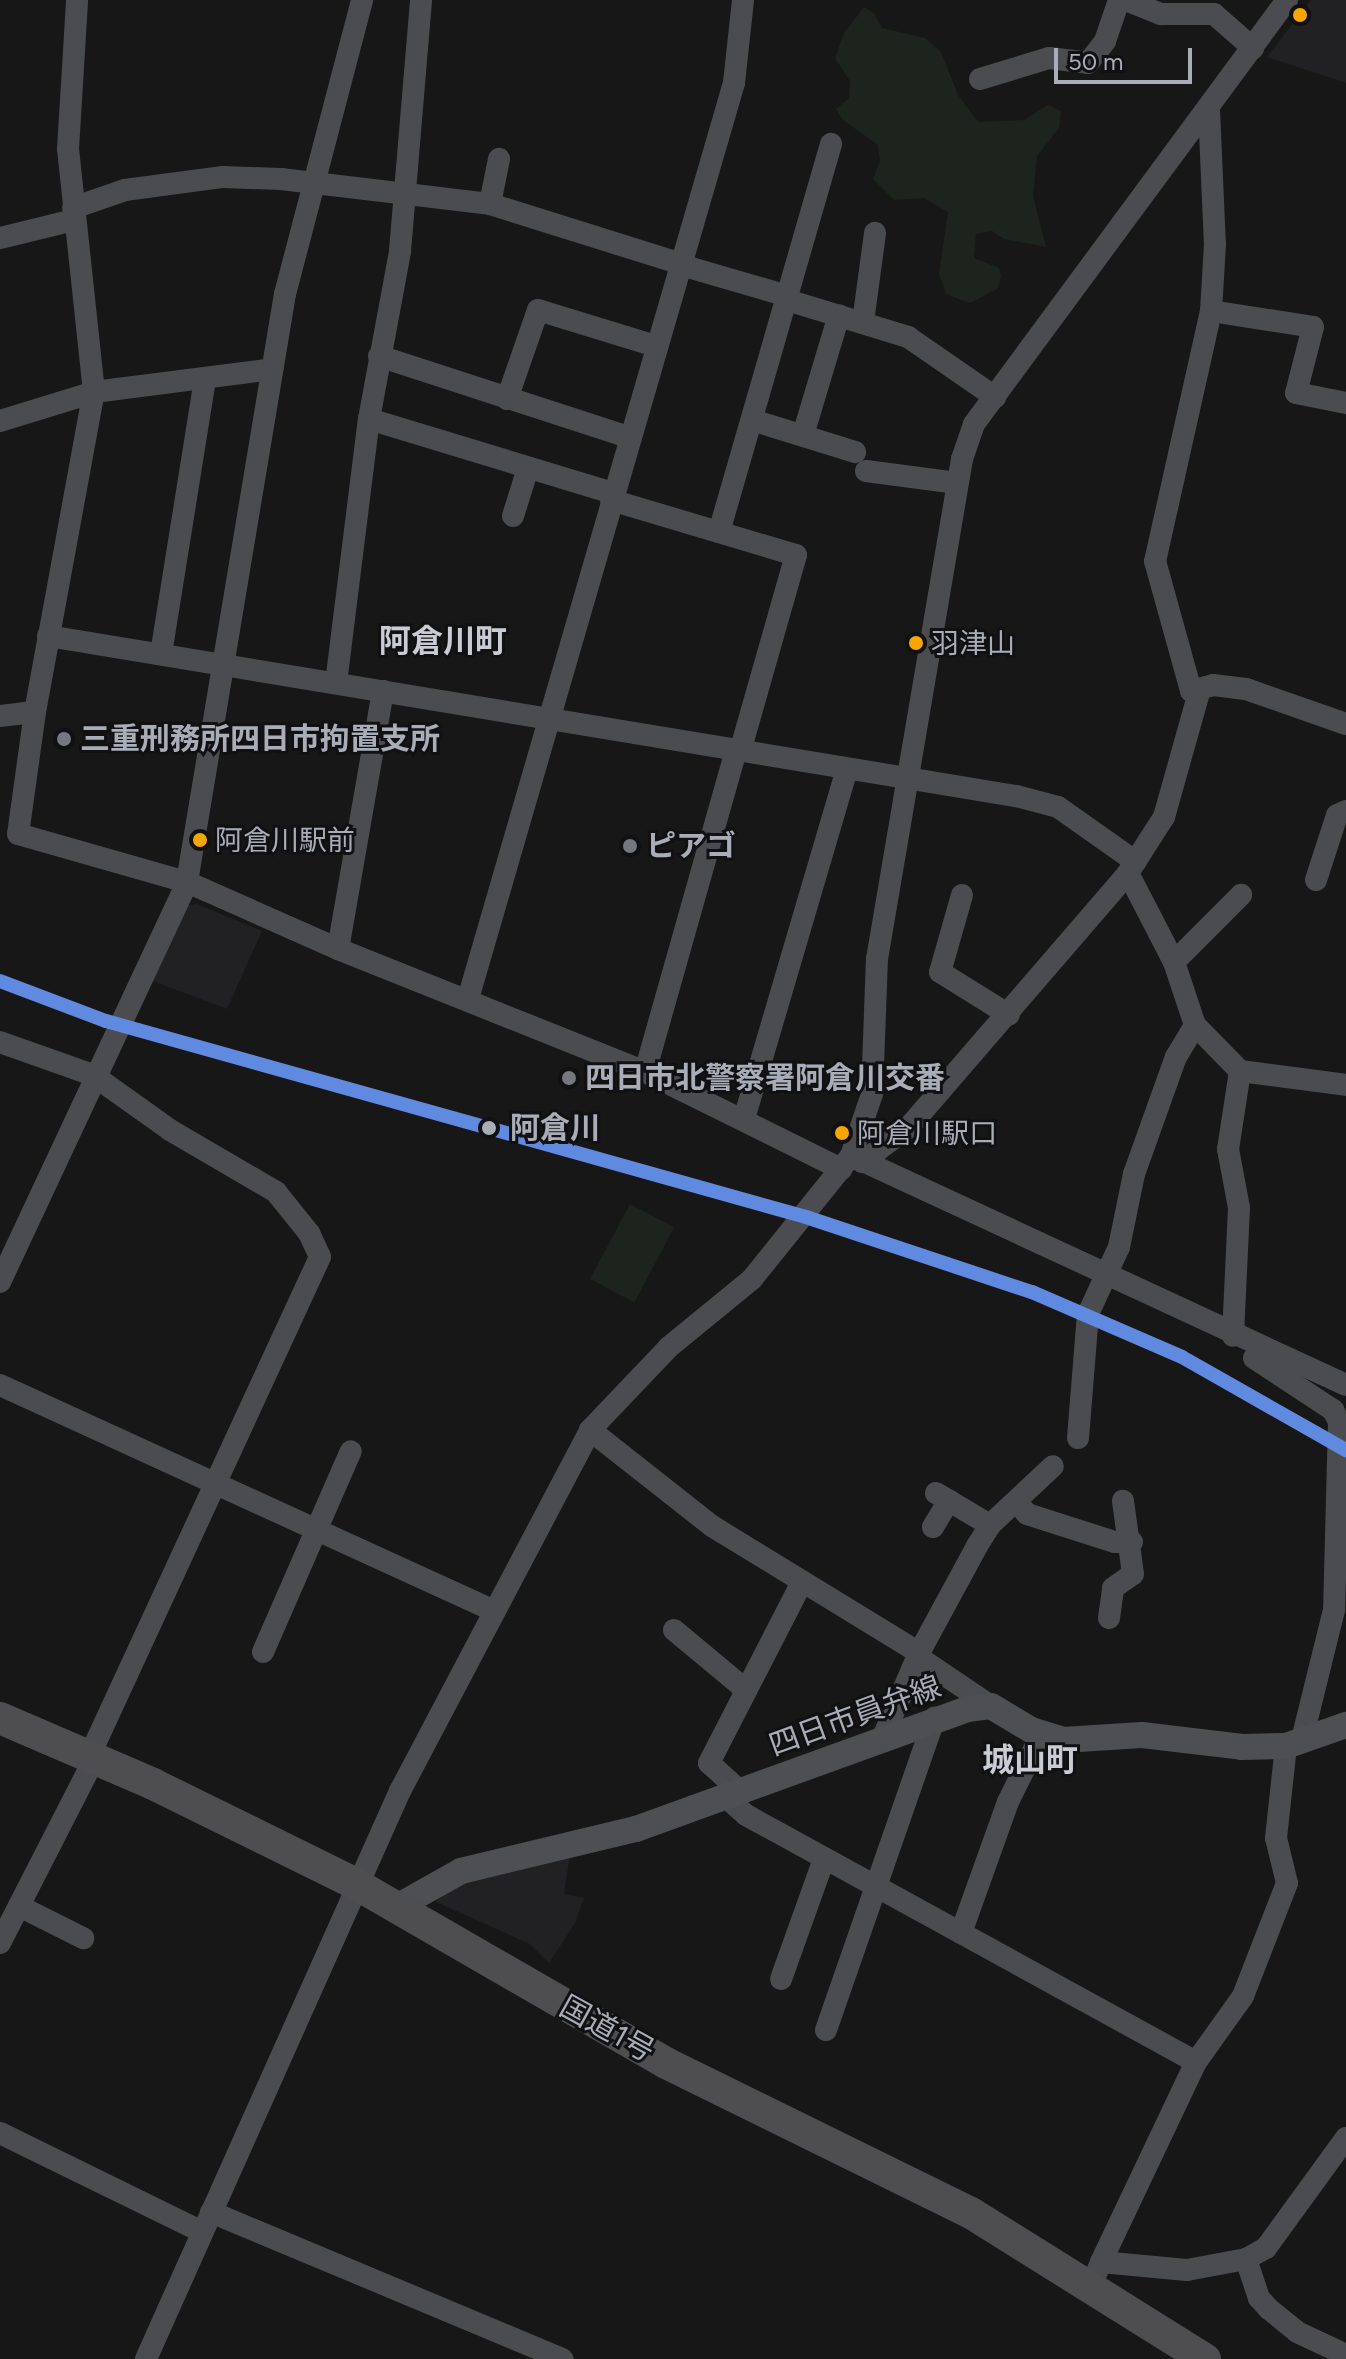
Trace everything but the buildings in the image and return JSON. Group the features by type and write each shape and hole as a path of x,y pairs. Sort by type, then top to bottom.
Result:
{"highway":[{"name":"国道1号","path":"0,1718 356,1884 666,2063 1096,2274 1192,2355"}],"main road":[{"path":"991,1706 1042,1733 1063,1740 1142,1735 1242,1747 1294,1743 1346,1725"},
{"name":"四日市員弁線","path":"395,1908 461,1871 636,1829 935,1717 991,1706"}],"street":[{"path":"77,0 68,149 94,392 48,636 18,834 187,882 338,949 645,1072 744,1119 851,1162 1107,1275 1346,1385"},
{"path":"0,1282 93,1075 187,882 285,294 362,0"},
{"path":"336,683 369,419 407,194 421,0"},
{"path":"468,999 734,83 743,0"},
{"path":"980,79 1049,58 1088,63 1105,41 1119,0"},
{"path":"1126,0 1161,14 1214,14 1253,48"},
{"path":"851,1162 875,1075 877,959 910,779 957,483 974,424 1287,0"},
{"path":"1209,109 1215,244 1211,311 1155,561 1191,691 1246,689 1346,724"},
{"path":"719,532 831,144"},
{"path":"490,204 499,159"},
{"path":"0,238 74,214 125,190 223,177 315,182 490,204 908,337 995,397"},
{"path":"863,322 875,233"},
{"path":"507,399 538,310 656,346"},
{"path":"1211,311 1313,327 1296,393 1346,403"},
{"path":"803,435 839,315"},
{"path":"379,356 629,437"},
{"path":"0,421 94,392 273,369"},
{"path":"161,654 205,378"},
{"path":"369,419 796,555 645,1072"},
{"path":"752,420 803,435 861,461 957,483"},
{"path":"513,516 528,468"},
{"path":"48,636 910,779 1058,807 1132,867 1174,962 1195,1025 1240,1071 1346,1079"},
{"path":"146,2359 356,1884 494,1611 590,1430 669,1347 752,1279 851,1162 909,1127 1009,1015 1132,867 1164,817 1200,689"},
{"path":"338,949 383,691"},
{"path":"0,716 35,712"},
{"path":"744,1119 847,769"},
{"path":"1316,880 1337,815 1346,811"},
{"path":"962,895 940,972 1009,1015"},
{"path":"1174,962 1241,895"},
{"path":"1078,1438 1088,1314 1119,1247 1134,1174 1176,1057 1195,1025"},
{"path":"0,1042 93,1075 170,1130 276,1192 309,1233 320,1257 91,1758 0,1943"},
{"path":"1240,1071 1228,1149 1239,1208 1238,1348 1333,1410 1339,1422 1334,1610 1294,1743 1276,1838 1287,1883 1243,1996 1196,2062 1096,2274 1187,2270 1246,2259 1274,2239 1346,2138"},
{"path":"0,1385 494,1611"},
{"path":"590,1430 712,1526 918,1655 991,1706"},
{"path":"263,1652 351,1451"},
{"path":"883,1737 918,1655 990,1525 1018,1503 1053,1466"},
{"path":"933,1527 943,1496 990,1525"},
{"path":"1109,1618 1113,1588 1133,1574 1132,1542 1123,1501"},
{"path":"1018,1503 1027,1514 1115,1542 1132,1542"},
{"path":"802,1582 709,1763 746,1815 1196,2062"},
{"path":"674,1630 746,1690"},
{"path":"826,2030 935,1717"},
{"path":"961,1933 1008,1802 1042,1733"},
{"path":"781,1979 824,1859"},
{"path":"19,1906 83,1938"},
{"path":"0,2133 207,2222 563,2359"},
{"path":"1246,2259 1259,2298 1269,2309 1297,2332 1346,2355"}],"shaded area":[{"path":"1311,0 1346,0 1346,83 1267,57"},
{"path":"864,7 874,13 882,28 925,38 941,52 958,95 978,122 1024,120 1048,105 1061,111 1059,128 1037,156 1033,196 1046,247 1004,239 992,231 976,234 974,258 999,268 1001,277 997,289 970,303 946,294 939,274 948,212 924,198 894,200 873,179 880,161 878,145 843,120 836,109 849,98 850,81 835,58 844,33"},
{"path":"197,904 262,931 227,1009 147,979 183,906"},
{"path":"630,1204 674,1227 634,1303 590,1279"},
{"path":"570,1854 564,1894 584,1898 575,1923 549,1963 530,1944 436,1902 445,1891 471,1881"}],"transit line":[{"path":"0,981 106,1021 806,1217 1032,1292 1182,1357 1346,1450"}],"place":[{"name":"羽津山","path":"916,643"},
{"name":"三重刑務所四日市拘置支所","path":"64,739"},
{"name":"阿倉川駅前","path":"200,840"},
{"name":"ピアゴ","path":"630,846"},
{"name":"四日市北警察署阿倉川交番","path":"569,1078"},
{"name":"阿倉川","path":"489,1128"},
{"name":"阿倉川駅口","path":"842,1133"}],"district":[{"name":"阿倉川町","path":"443,641"},
{"name":"城山町","path":"1030,1760"}]}
